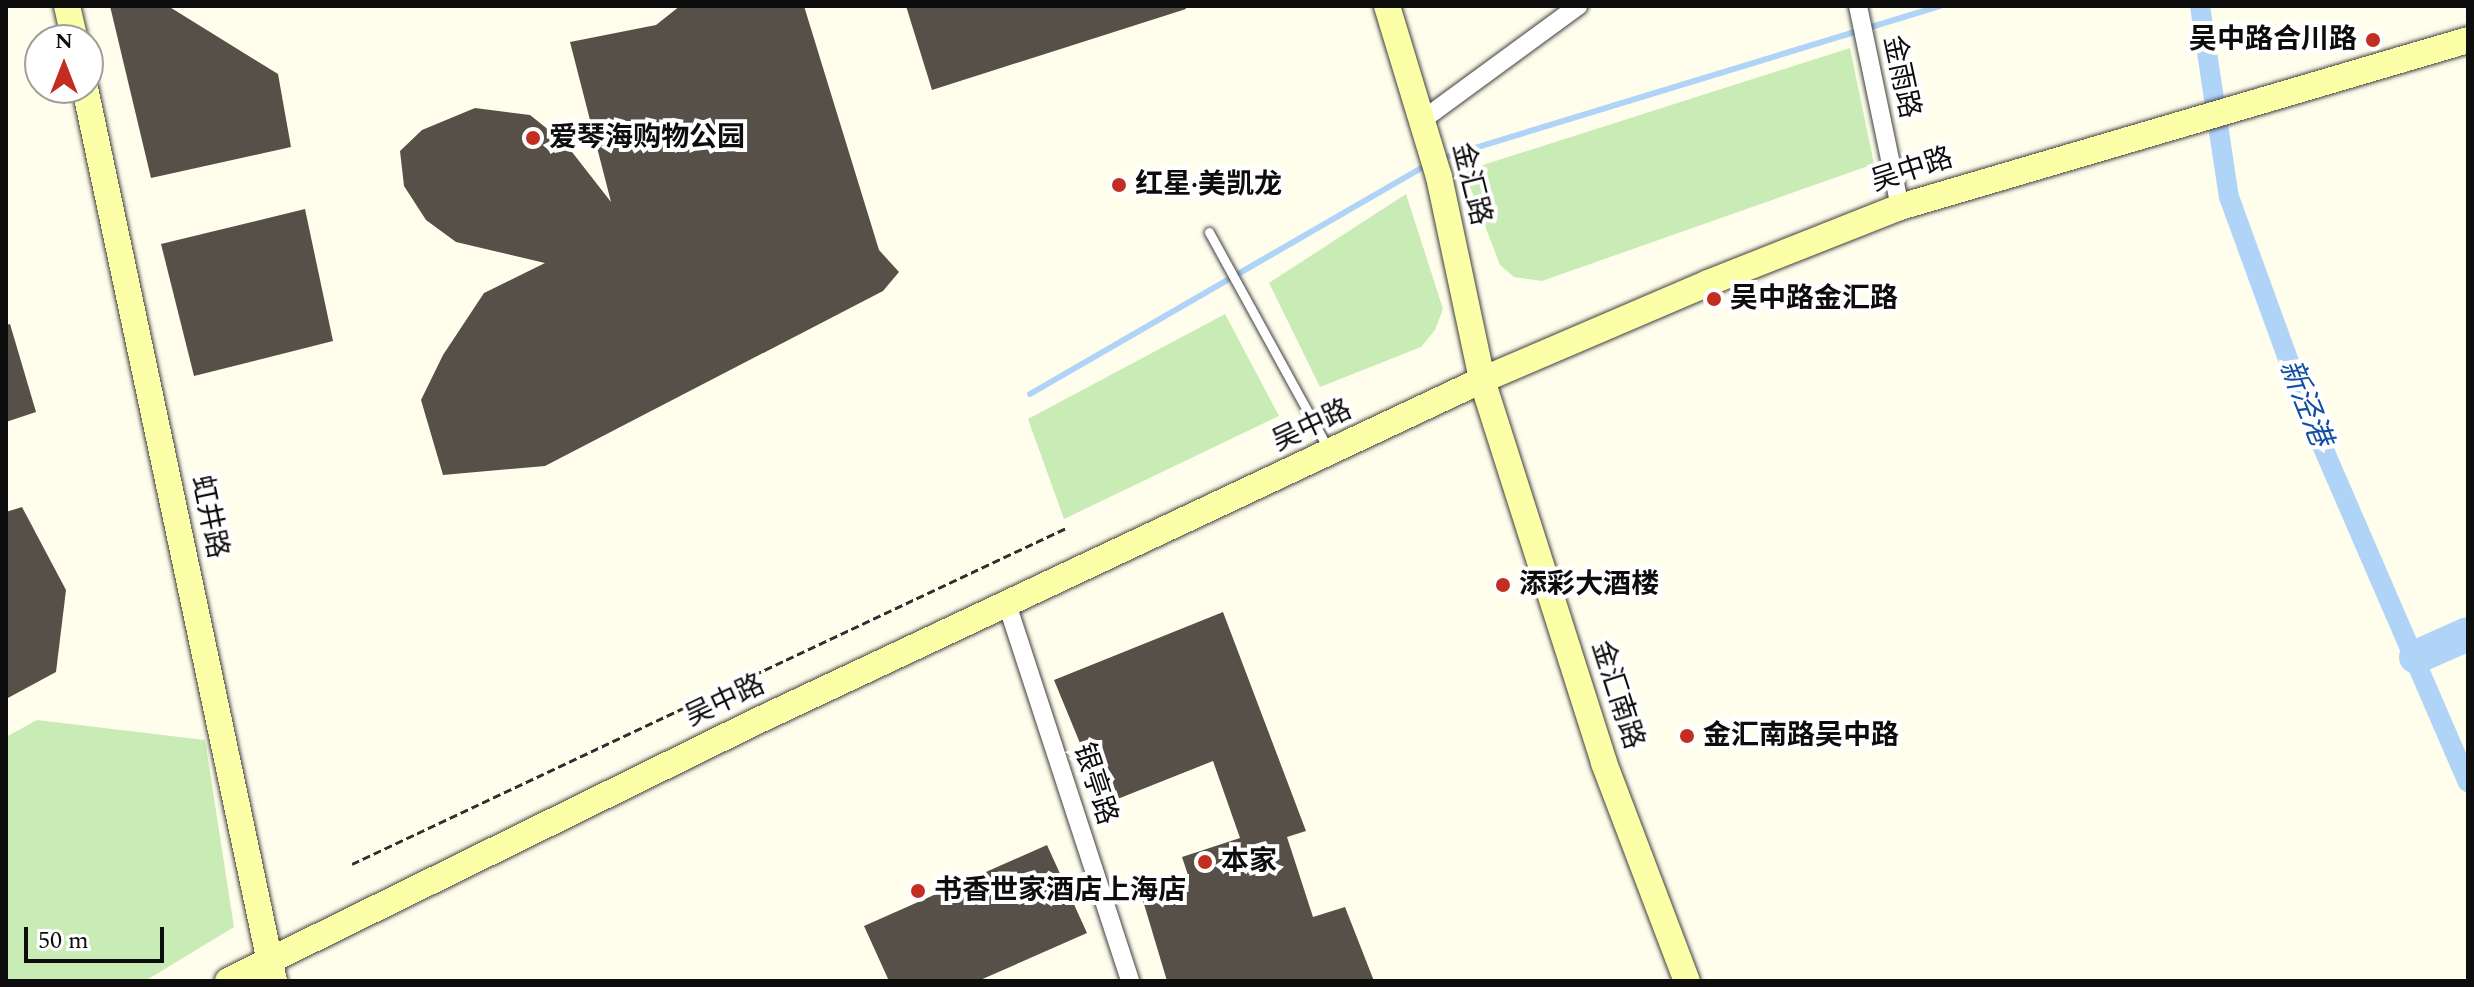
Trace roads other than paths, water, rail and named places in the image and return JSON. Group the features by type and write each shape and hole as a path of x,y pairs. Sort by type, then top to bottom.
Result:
{"main road":[{"name":"金汇路","path":"1387,6 1439,177 1482,380"},
{"name":"吴中路","path":"228,981 272,970 1007,604 1482,380 1900,207 2468,40"},
{"name":"虹井路","path":"88,104 272,970"},
{"name":"金汇南路","path":"1482,380 1604,763 1687,981"}],"street":[{"path":"1424,129 1578,6"},
{"name":"金雨路","path":"1858,9 1900,207"},
{"name":"银亭路","path":"1007,604 1130,981"}],"lane":[{"path":"1209,232 1330,453"}],"waterway":[{"path":"1442,158 1940,6"},
{"name":"新泾港","path":"2200,6 2229,197 2305,406 2468,782"},
{"path":"1030,394 1428,164"},
{"path":"2416,657 2468,634"}],"place":[{"name":"吴中路合川路","path":"2373,40"},
{"name":"爱琴海购物公园","path":"533,138"},
{"name":"红星·美凯龙","path":"1119,185"},
{"name":"吴中路金汇路","path":"1714,299"},
{"name":"添彩大酒楼","path":"1503,585"},
{"name":"金汇南路吴中路","path":"1687,736"},
{"name":"本家","path":"1205,862"},
{"name":"书香世家酒店上海店","path":"918,891"}]}
